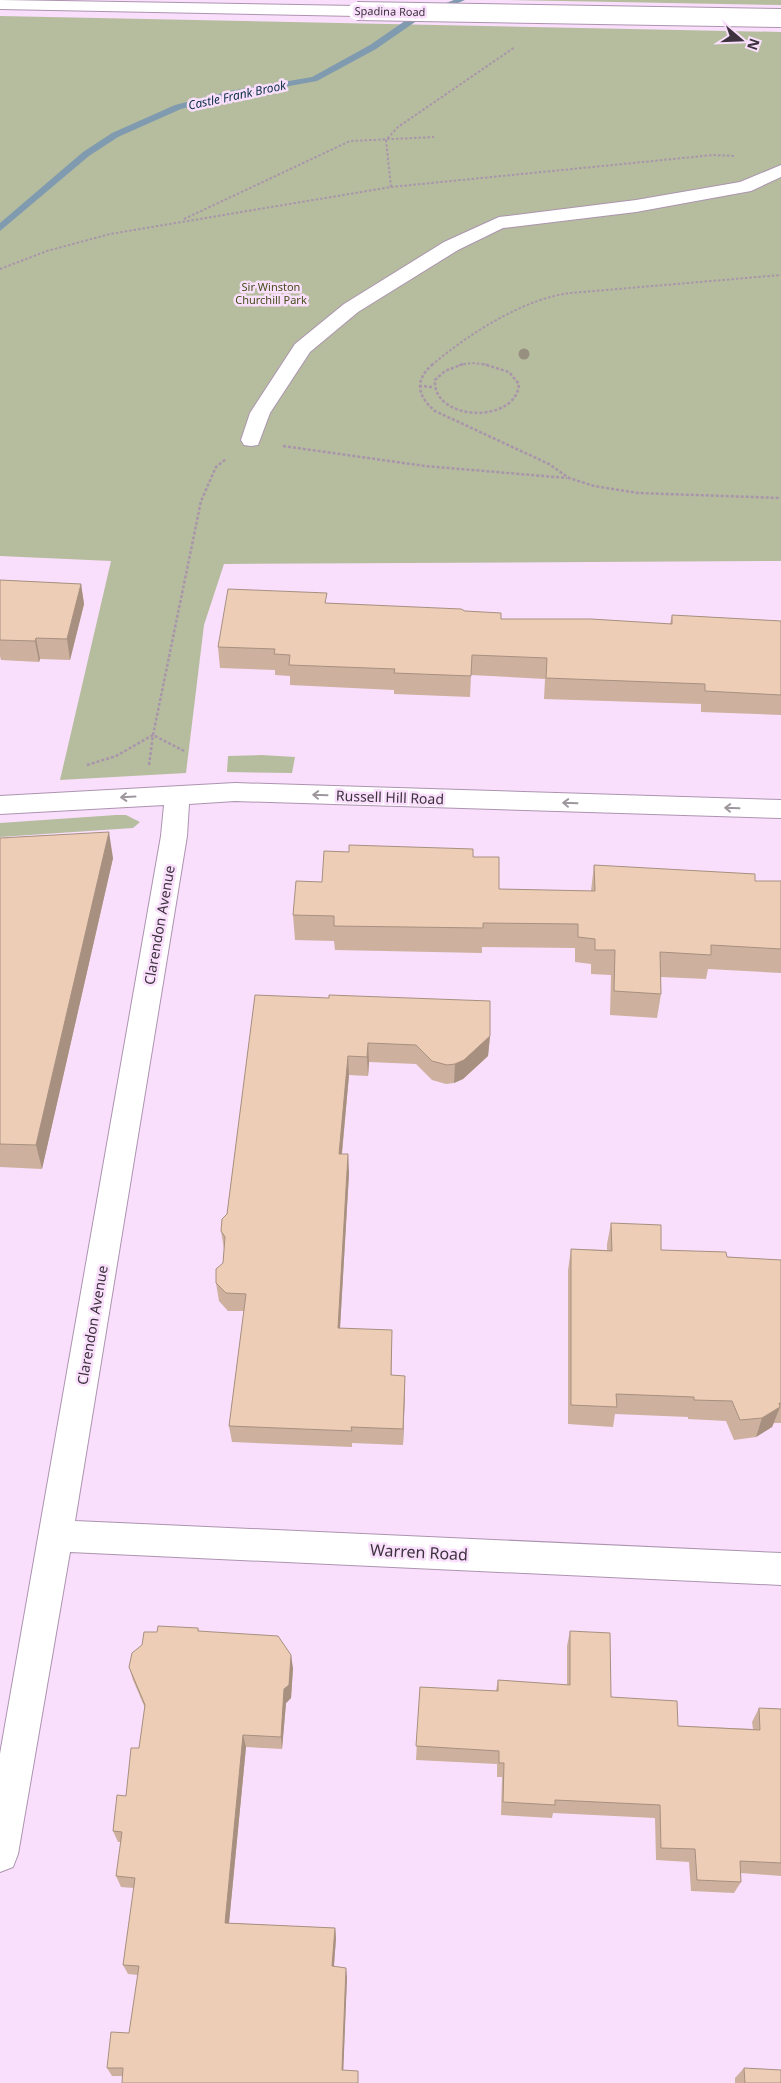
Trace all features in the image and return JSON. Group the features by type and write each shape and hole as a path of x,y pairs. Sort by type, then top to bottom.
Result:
{"street":[{"name":"Spadina Road","path":"0,4 294,5 357,11 781,18"},
{"path":"251,440 260,413 302,348 351,308 450,246 502,222 636,206 745,187 781,170"},
{"name":"Russell Hill Road","path":"0,805 235,792 781,809"},
{"name":"Clarendon Avenue","path":"0,1854 56,1536 174,836 177,795"},
{"name":"Warren Road","path":"56,1536 781,1569"}],"path":[{"path":"392,187 386,140 398,127 522,43"},
{"path":"179,222 350,141 434,137"},
{"path":"0,269 46,250 110,234 392,187 713,155 738,156"},
{"path":"569,478 550,464 439,415 428,406 421,396 420,378 430,364 466,340 547,296 696,281 781,275"},
{"path":"478,362 503,368 517,382 519,390 515,398 507,405 496,410 467,412 442,402 435,395 433,387 436,378 443,371 453,366 478,362"},
{"path":"420,386 433,387"},
{"path":"148,773 153,735 201,501 216,467 251,440 353,457 514,475 569,478 594,486 638,493 781,498"},
{"path":"153,735 184,751"},
{"path":"49,801 82,766 116,756 153,735"}],"green space":[{"path":"506,0 781,0 781,5"},
{"name":"Sir Winston Churchill Park","path":"0,16 781,32 781,561 224,564 204,625 186,773 60,780 111,561 0,556"},
{"path":"262,755 295,757 292,773 227,772 228,756"},
{"path":"126,815 140,822 133,828 0,837 0,823"}],"building":[{"path":"0,580 81,584 67,639 36,638 35,641 0,640"},
{"path":"228,589 327,593 325,603 461,609 465,611 501,613 501,619 591,619 672,624 672,615 781,621 781,695 705,691 705,684 546,678 547,658 472,655 471,676 394,673 395,669 289,665 290,655 274,654 275,649 218,647"},
{"path":"109,832 36,1145 0,1144 0,838"},
{"path":"349,845 473,849 473,857 499,857 499,889 595,891 594,865 755,874 755,881 781,881 781,949 711,945 711,955 660,952 661,994 614,991 615,950 595,950 595,939 578,937 578,924 483,923 483,928 334,926 334,916 293,915 296,881 322,882 324,851 349,852"},
{"path":"255,995 329,998 329,995 490,1001 490,1036 464,1060 455,1064 447,1065 432,1061 416,1045 368,1043 367,1057 348,1056 339,1154 348,1154 338,1328 392,1330 391,1375 405,1376 403,1429 351,1427 352,1431 229,1426 246,1294 226,1293 216,1283 216,1269 223,1263 225,1237 221,1231 222,1219 227,1214"},
{"path":"611,1223 661,1225 661,1250 726,1252 727,1257 781,1260 780,1407 762,1418 740,1420 732,1401 694,1400 694,1397 616,1394 617,1407 571,1405 571,1249 612,1251"},
{"path":"158,1626 198,1628 198,1631 278,1636 291,1655 289,1685 284,1689 281,1737 243,1735 225,1923 335,1928 332,1966 346,1968 342,2070 358,2071 358,2083 122,2083 123,2068 107,2068 111,2032 129,2033 139,1966 123,1965 135,1878 116,1876 122,1832 113,1831 117,1795 126,1796 131,1748 139,1748 145,1705 129,1667 132,1653 142,1645 144,1632 157,1632"},
{"path":"570,1631 610,1633 611,1697 677,1701 678,1726 760,1730 759,1708 781,1709 781,1863 740,1861 741,1882 697,1880 695,1849 661,1848 660,1805 555,1800 555,1805 503,1802 504,1763 499,1763 499,1751 416,1746 420,1687 498,1691 498,1680 570,1685"},
{"path":"744,2068 781,2070 781,2083 745,2083"}],"waterway":[{"name":"Castle Frank Brook","path":"0,228 86,154 115,135 178,107 230,94 314,79 373,47 415,18 461,0"}]}
